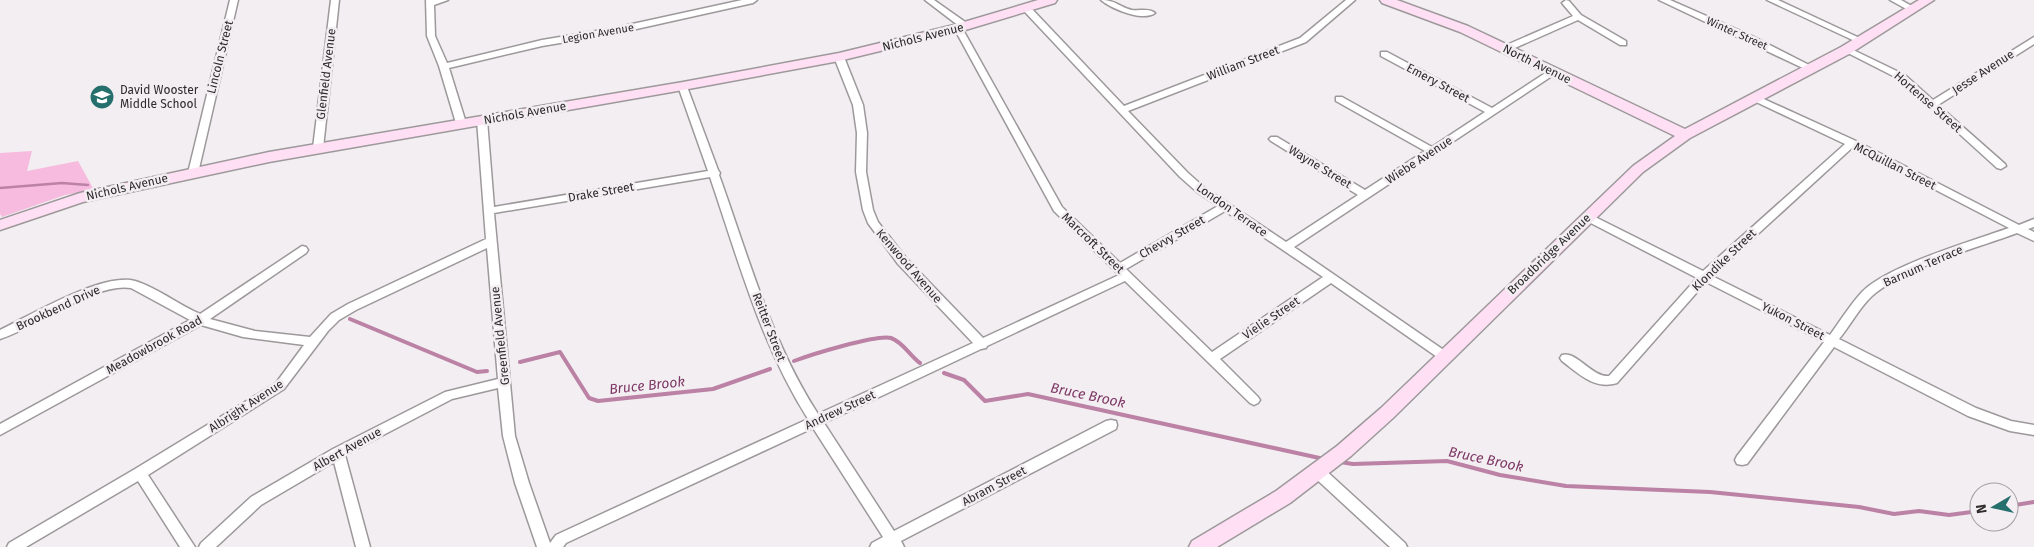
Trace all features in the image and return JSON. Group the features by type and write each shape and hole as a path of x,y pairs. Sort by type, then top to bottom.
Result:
{"main road":[{"name":"Nichols Avenue","path":"0,225 80,198 193,173 318,148 683,86 839,57 962,27 1027,9 1050,0"},
{"name":"North Avenue","path":"1386,0 1437,18 1685,135"},
{"name":"Broadbridge Avenue","path":"1199,547 1283,496 1344,451 1387,413 1638,169 1685,135 1846,50 1928,0"}],"street":[{"name":"Lincoln Street","path":"193,173 234,0"},
{"name":"Glenfield Avenue","path":"318,148 335,0"},
{"path":"444,0 430,1 431,36 444,66 462,123"},
{"name":"Legion Avenue","path":"444,66 542,43 614,31 753,0"},
{"path":"929,0 962,27"},
{"path":"1105,0 1129,12 1151,13"},
{"name":"William Street","path":"1124,109 1304,40 1352,0"},
{"name":"Winter Street","path":"1663,0 1750,38 1810,68"},
{"path":"1771,0 1862,41"},
{"path":"1894,0 1914,9"},
{"path":"1566,3 1578,17 1623,43"},
{"name":"London Terrace","path":"1027,9 1124,109 1184,175 1201,190 1286,246 1444,356"},
{"path":"1505,49 1578,17"},
{"name":"Marcroft Street","path":"962,27 1058,209 1254,400"},
{"name":"Jesse Avenue","path":"1933,104 2034,40"},
{"name":"Hortense Street","path":"1846,50 1896,72 2001,166"},
{"name":"Emery Street","path":"1384,54 1492,112"},
{"name":"Kenwood Avenue","path":"839,57 858,106 862,133 861,172 868,210 873,223 902,261 982,345"},
{"name":"Wiebe Avenue","path":"1286,246 1552,72"},
{"name":"Reitter Street","path":"683,86 759,304 794,387 895,543"},
{"name":"McQuillan Street","path":"1755,98 1852,143 2034,237"},
{"path":"1339,99 1432,151"},
{"name":"Greenfield Avenue","path":"482,120 488,212 509,436 522,483 544,547"},
{"name":"Wayne Street","path":"1274,139 1366,195"},
{"name":"Klondike Street","path":"1566,358 1598,379 1605,382 1613,380 1705,276 1852,143"},
{"name":"Drake Street","path":"488,212 714,172"},
{"name":"Chevvy Street","path":"1123,272 1226,206"},
{"name":"Yukon Street","path":"1587,217 1972,412 1999,422 2034,430"},
{"name":"Barnum Terrace","path":"1742,460 1833,342 1867,294 1885,281 1919,265 2034,223"},
{"name":"Albright Avenue","path":"14,547 140,473 280,386 329,322 352,307 491,241"},
{"name":"Meadowbrook Road","path":"0,430 200,320 302,250"},
{"name":"Andrew Street","path":"555,547 562,539 982,345 1123,272"},
{"name":"Vielie Street","path":"1211,359 1331,277"},
{"name":"Brookbend Drive","path":"0,335 96,289 118,283 134,285 200,320 219,327 250,335 314,342"},
{"name":"Albert Avenue","path":"206,547 256,501 338,453 449,395 505,382"},
{"name":"Abram Street","path":"877,547 895,543 1110,425"},
{"path":"338,453 363,547"},
{"path":"1322,469 1400,547"},
{"path":"140,473 188,547"}],"shaded area":[{"path":"32,151 27,171 78,161 94,190 65,195 2,217 0,214 0,153"}],"waterway":[{"name":"Bruce Brook","path":"0,188 62,183 88,185"},
{"name":"Bruce Brook","path":"350,319 477,372 487,371"},
{"name":"Bruce Brook","path":"794,361 872,339 891,338 920,363"},
{"name":"Bruce Brook","path":"520,362 560,352 589,398 598,401 713,389 770,369"},
{"name":"Bruce Brook","path":"944,373 964,380 985,401 1028,394 1324,459"},
{"name":"Bruce Brook","path":"1340,462 1353,464 1447,461 1500,475 1566,486 1710,492 1859,507 1894,514 1919,511 1949,515 1969,512"},
{"name":"Bruce Brook","path":"2019,504 2034,502"}],"place":[{"name":"David Wooster Middle School","path":"102,97"}]}
